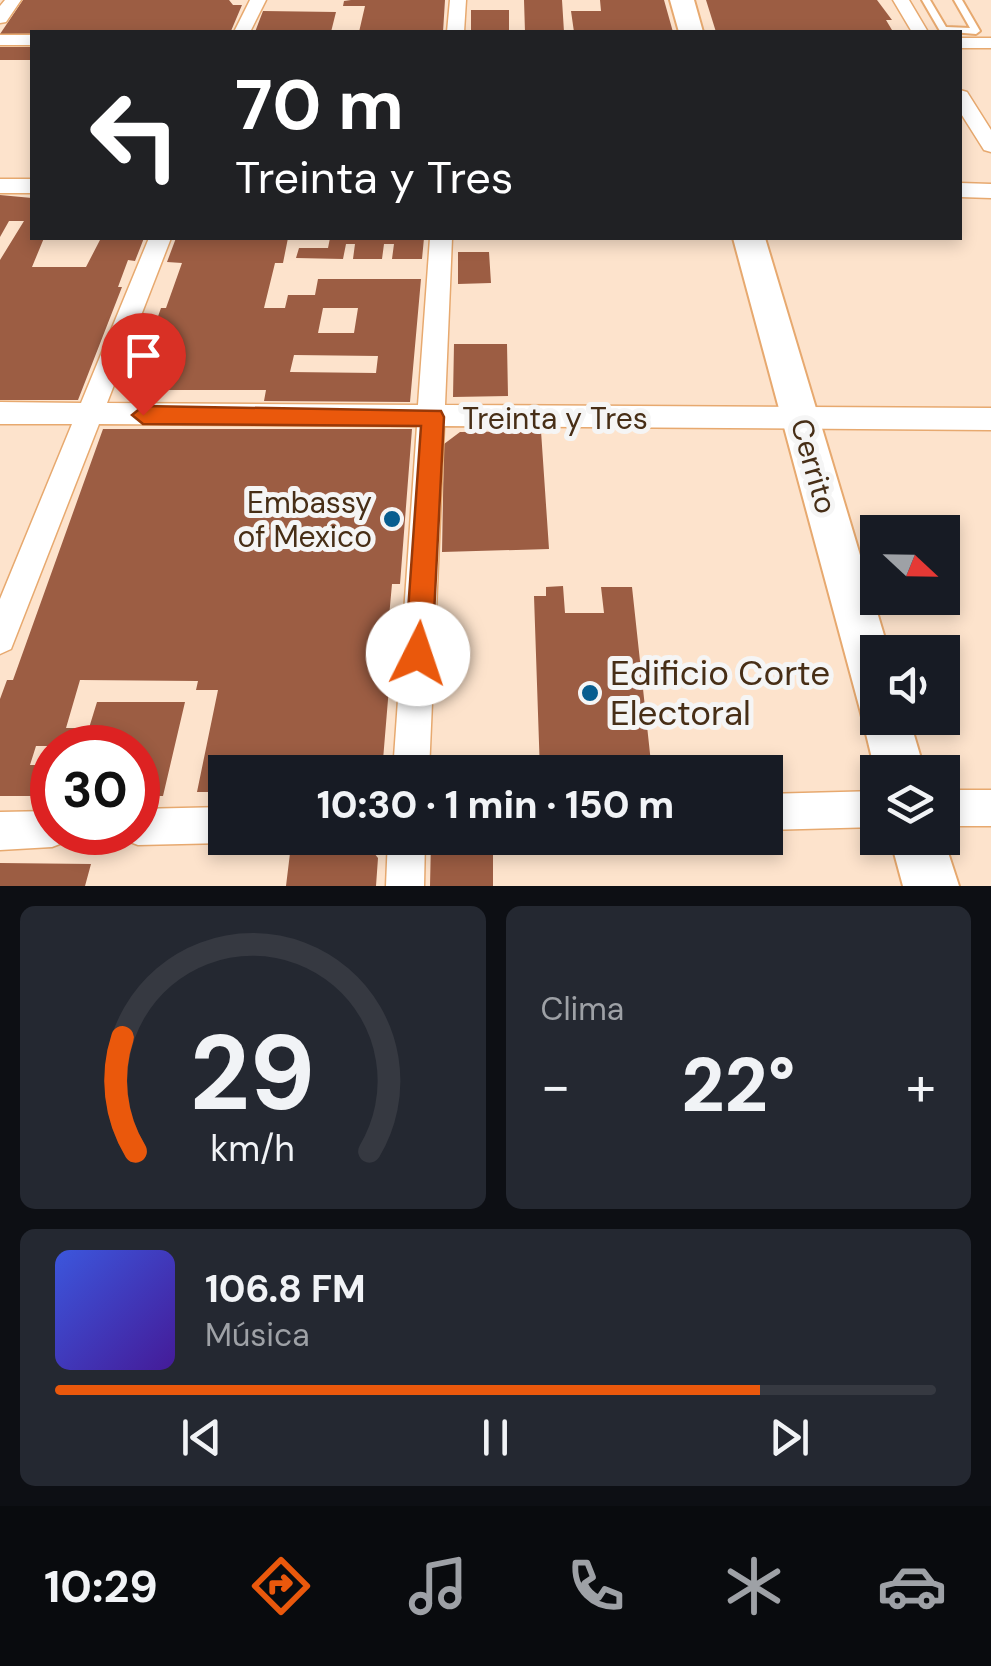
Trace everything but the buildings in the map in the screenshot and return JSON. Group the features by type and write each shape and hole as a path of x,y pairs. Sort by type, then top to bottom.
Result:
{"street":[{"path":"0,18 13,0"},
{"path":"243,30 258,0"},
{"path":"456,30 458,0"},
{"path":"682,0 690,30"},
{"path":"901,0 919,30"},
{"path":"0,40 30,40"},
{"path":"962,43 991,44"},
{"path":"962,99 991,146"},
{"path":"0,186 30,186"},
{"path":"962,190 991,190"},
{"path":"0,638 159,240"},
{"path":"412,755 441,240"},
{"name":"Cerrito","path":"750,240 861,635"},
{"name":"Treinta y Tres","path":"0,413 991,420"},
{"path":"960,808 991,808"},
{"path":"783,812 860,809"},
{"path":"160,826 208,825"},
{"path":"0,830 30,829"},
{"path":"405,886 407,855"},
{"path":"922,855 931,886"}],"lane":[{"path":"926,0 943,30"},
{"path":"958,0 976,31 962,31"}],"place":[{"name":"Embassy of Mexico","path":"392,519"},
{"name":"Edificio Corte Electoral","path":"590,693"}],"route":[{"path":"143,415 433,417 418,654"}]}
